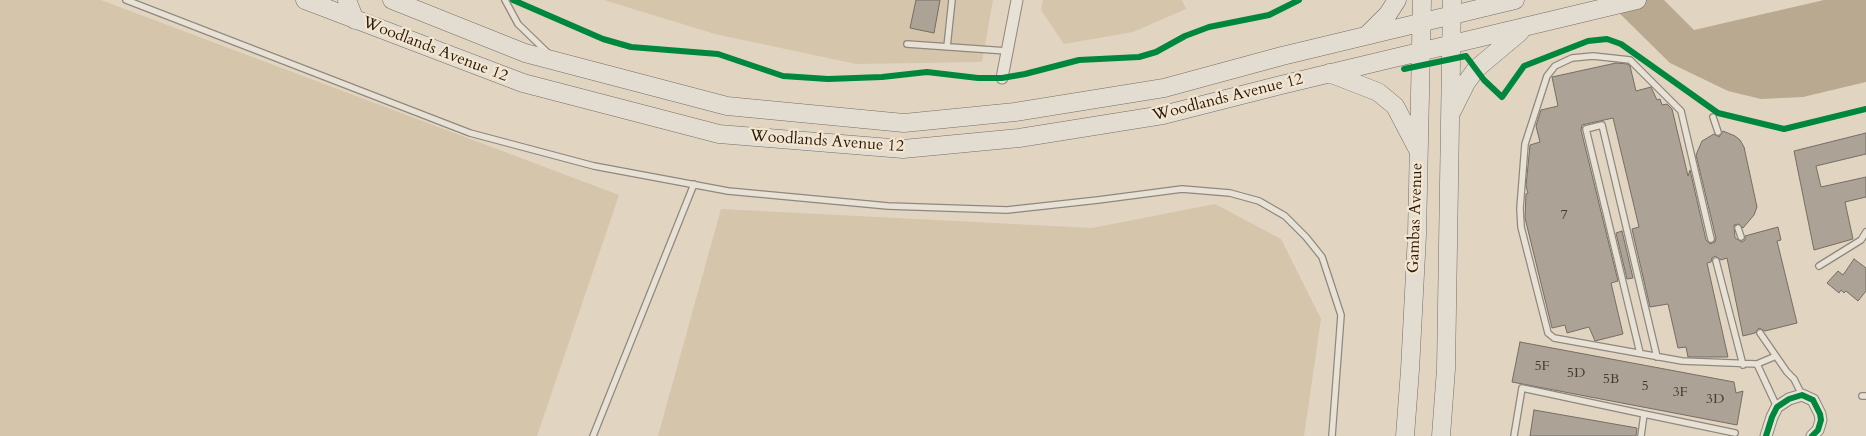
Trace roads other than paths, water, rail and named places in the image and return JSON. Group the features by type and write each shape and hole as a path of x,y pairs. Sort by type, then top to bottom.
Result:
{"main road":[{"name":"Woodlands Avenue 12","path":"305,0 523,83 719,134 903,149 1019,138 1163,116 1637,0"},
{"path":"347,0 356,20"},
{"name":"Woodlands Avenue 12","path":"392,0 525,53 726,106 904,123 1015,112 1164,88 1282,56 1421,23 1452,8 1515,0"},
{"path":"1367,36 1388,14 1397,0"},
{"name":"Gambas Avenue","path":"1405,436 1412,341 1422,0"},
{"name":"Gambas Avenue","path":"1441,436 1446,369 1452,8"},
{"path":"1449,118 1466,83 1476,69 1524,28"},
{"path":"1329,74 1378,92 1395,106 1418,151"}],"street":[{"path":"1002,78 1017,0"},
{"path":"1766,436 1777,407 1789,399 1802,395 1813,400 1820,414 1821,420 1818,430 1812,436"}],"lane":[{"path":"126,0 470,133 594,166 728,191 888,206 1007,210 1182,189 1230,193 1259,202 1285,216 1306,237 1322,257 1341,315 1332,436"},
{"path":"505,0 518,24 558,61"},
{"path":"946,47 952,0"},
{"path":"907,44 1008,51"},
{"path":"1711,239 1681,111 1630,60 1593,56 1572,58 1555,66 1547,76 1525,144 1520,208 1521,227 1548,333 1554,338 1682,361 1743,365 1757,364 1776,356"},
{"path":"1712,117 1718,132"},
{"path":"1640,353 1586,129 1602,125 1657,357"},
{"path":"594,436 694,184"},
{"path":"1738,228 1740,237"},
{"path":"1819,266 1864,241 1866,232"},
{"path":"1716,261 1743,365"},
{"path":"1760,333 1794,379 1802,395"},
{"path":"1757,364 1777,407"},
{"path":"1514,436 1522,388 1735,433"},
{"path":"1640,436 1644,414"}]}
